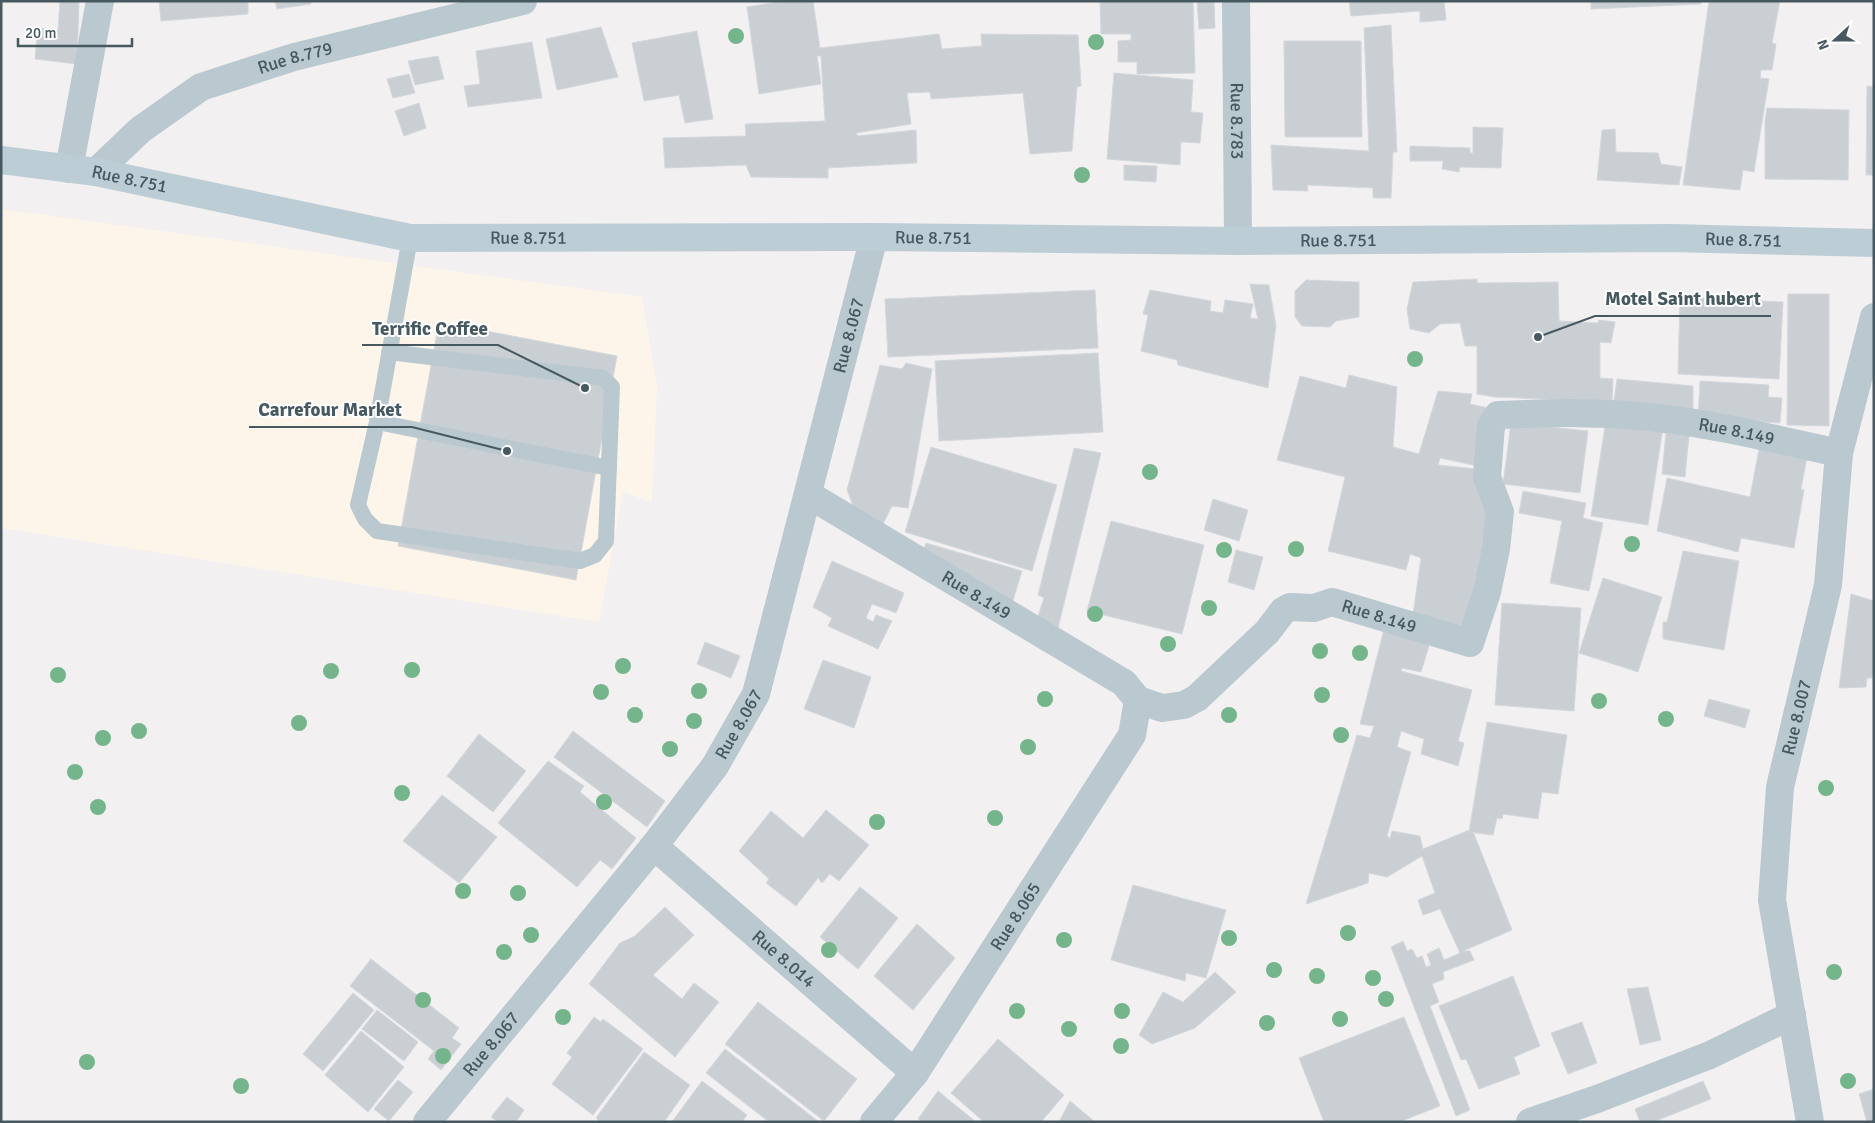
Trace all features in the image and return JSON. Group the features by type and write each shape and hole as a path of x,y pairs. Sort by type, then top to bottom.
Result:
{"main road":[{"name":"Rue 8.751","path":"1,160 96,172 410,238 874,237 1238,241 1670,238 1874,243"}],"street":[{"path":"69,169 100,1"},
{"name":"Rue 8.779","path":"96,172 140,130 202,88 294,57 523,1"},
{"name":"Rue 8.783","path":"1236,1 1238,241"},
{"name":"Rue 8.067","path":"427,1122 654,846 715,766 756,694 874,237"},
{"name":"Rue 8.007","path":"1810,1122 1772,900 1780,786 1828,585 1839,453 1874,317"},
{"name":"Rue 8.149","path":"808,495 1124,683 1138,700 1162,708 1184,705 1197,698 1266,632 1283,611 1290,607 1314,608 1332,602 1470,643 1487,592 1496,550 1500,512 1487,477 1491,426 1498,415 1577,412 1658,418 1739,431 1839,453"},
{"name":"Rue 8.065","path":"874,1122 915,1073 1132,735 1138,700"},
{"name":"Rue 8.014","path":"654,846 915,1073"},
{"path":"1530,1122 1597,1099 1710,1055 1792,1015"}],"lane":[{"path":"389,352 603,378 612,387 609,468 606,541 596,555 580,561 376,531 365,520 358,506 378,422 389,352 410,238"},
{"path":"378,422 609,468"}],"shaded area":[{"path":"1,209 642,297 657,386 652,502 623,492 599,622 1,528"}],"building":[{"path":"60,1 79,1 77,64 35,59 38,28 58,30"},
{"path":"159,1 248,1 248,14 161,21"},
{"path":"275,1 311,1 311,4 277,9"},
{"path":"783,1 813,1 820,48 939,34 942,49 982,46 981,34 1078,35 1081,86 1077,87 1072,151 1030,154 1023,93 931,99 930,92 907,93 911,124 856,133 858,136 916,130 917,163 828,168 828,178 751,177 746,165 665,168 663,138 746,136 745,124 825,121 821,56 817,56 821,84 759,94 747,7"},
{"path":"1100,1 1193,1 1195,73 1137,74 1137,62 1118,62 1118,41 1131,40 1131,34 1101,34"},
{"path":"1197,1 1214,1 1215,28 1199,29"},
{"path":"1349,1 1444,1 1446,20 1420,22 1420,11 1351,16"},
{"path":"1591,1 1701,1 1701,4 1591,9"},
{"path":"1709,1 1780,1 1772,43 1776,44 1772,70 1761,70 1760,78 1769,79 1754,172 1743,170 1740,190 1683,185"},
{"path":"1391,25 1397,152 1393,152 1391,198 1373,198 1373,188 1307,185 1308,191 1273,190 1271,145 1369,151 1364,28"},
{"path":"601,27 618,77 557,90 546,39"},
{"path":"697,31 713,119 685,123 679,95 644,101 632,43"},
{"path":"1284,41 1361,41 1362,137 1285,137"},
{"path":"532,42 542,98 468,107 464,86 480,84 476,51"},
{"path":"438,56 444,79 415,85 408,61"},
{"path":"1114,73 1193,80 1191,112 1203,113 1200,143 1181,142 1180,165 1107,159"},
{"path":"409,74 415,93 393,98 387,79"},
{"path":"1867,86 1874,87 1874,175 1866,175"},
{"path":"419,103 426,128 404,136 395,111"},
{"path":"1767,108 1849,110 1848,180 1765,179 1765,122"},
{"path":"1473,127 1503,128 1501,168 1460,167 1459,172 1442,169 1443,161 1410,161 1410,146 1470,148 1470,153 1473,153"},
{"path":"1615,129 1616,152 1658,153 1661,164 1682,167 1679,185 1597,180 1602,130"},
{"path":"1124,165 1157,166 1156,182 1124,180"},
{"path":"1477,279 1477,283 1558,282 1559,321 1598,323 1599,320 1615,322 1611,343 1600,342 1600,378 1613,379 1612,402 1495,397 1477,394 1477,346 1465,346 1460,323 1440,324 1429,333 1410,329 1407,309 1413,282"},
{"path":"1306,280 1359,282 1359,317 1336,321 1330,327 1302,326 1295,317 1295,291"},
{"path":"1250,284 1269,285 1276,326 1268,388 1178,365 1177,360 1141,351 1148,315 1143,314 1150,290 1211,301 1210,311 1223,313 1225,300 1253,304 1250,318 1258,319"},
{"path":"1095,290 1098,348 888,357 885,299"},
{"path":"1788,294 1829,294 1829,426 1787,425"},
{"path":"1680,297 1783,302 1779,379 1678,374"},
{"path":"439,322 617,356 576,580 398,546"},
{"path":"1098,353 1103,432 939,441 935,361"},
{"path":"906,363 932,369 908,508 892,506 882,526 855,511 847,490 880,365 902,369"},
{"path":"1349,375 1397,387 1393,447 1419,454 1438,391 1472,394 1470,404 1493,409 1482,467 1440,458 1438,465 1486,470 1487,520 1472,628 1412,622 1421,558 1410,554 1406,570 1328,551 1345,477 1277,460 1300,376 1346,388"},
{"path":"1617,379 1693,386 1693,409 1614,401"},
{"path":"1700,381 1769,385 1768,397 1782,398 1780,423 1698,418"},
{"path":"1606,420 1663,428 1648,525 1591,516"},
{"path":"1511,423 1588,431 1580,493 1503,484"},
{"path":"1666,433 1689,436 1685,477 1662,474"},
{"path":"931,447 1057,485 1032,571 905,532"},
{"path":"1074,448 1101,453 1057,632 1036,622 1044,598 1038,595"},
{"path":"1759,449 1807,457 1801,489 1804,490 1794,548 1741,538 1738,552 1657,531 1667,478 1750,497"},
{"path":"1523,491 1586,503 1583,518 1603,523 1589,591 1550,583 1562,521 1519,513"},
{"path":"1213,499 1248,510 1239,541 1204,530"},
{"path":"1111,521 1204,545 1182,634 1087,611"},
{"path":"926,543 1022,571 1011,607 922,556"},
{"path":"1236,550 1263,557 1254,590 1228,582"},
{"path":"1683,551 1739,561 1724,650 1663,639 1663,622 1667,622"},
{"path":"832,561 904,593 896,613 872,604 866,618 873,622 876,615 892,621 878,649 828,626 832,618 813,607"},
{"path":"1603,578 1662,597 1638,672 1579,653"},
{"path":"1851,594 1874,601 1874,668 1872,678 1867,678 1866,687 1839,688"},
{"path":"1502,603 1581,608 1574,711 1495,705"},
{"path":"1384,629 1431,640 1421,672 1402,668 1401,671 1472,690 1458,741 1464,743 1458,766 1421,754 1424,739 1401,731 1397,747 1411,752 1387,836 1390,838 1392,831 1420,836 1423,849 1472,829 1512,930 1463,951 1470,951 1474,960 1443,972 1444,979 1432,984 1439,1002 1430,1006 1470,1110 1456,1116 1391,947 1403,941 1407,951 1412,949 1417,958 1422,956 1426,967 1431,965 1427,954 1439,948 1444,960 1460,953 1440,909 1423,915 1418,900 1435,893 1422,856 1387,877 1369,873 1368,883 1306,904 1357,735 1370,738 1374,726 1360,724"},
{"path":"705,642 740,656 731,678 697,664"},
{"path":"823,660 871,677 854,728 804,709"},
{"path":"1709,699 1750,710 1745,728 1704,716"},
{"path":"1487,722 1567,735 1558,794 1542,792 1538,819 1503,814 1502,819 1497,818 1493,835 1469,832"},
{"path":"573,731 665,801 647,827 554,757"},
{"path":"479,734 526,771 493,812 447,776"},
{"path":"548,761 584,786 580,792 636,838 612,869 600,860 577,887 498,823"},
{"path":"442,795 497,837 459,883 403,841"},
{"path":"826,810 869,845 839,881 830,874 822,883 818,878 796,906 766,883 769,879 739,851 771,811 803,838"},
{"path":"1133,885 1226,910 1206,978 1186,973 1185,981 1111,960"},
{"path":"860,887 898,918 858,969 820,937"},
{"path":"665,907 694,935 653,975 682,999 694,983 719,1002 675,1057 589,984 620,943 635,936"},
{"path":"917,924 955,958 913,1010 874,976"},
{"path":"371,959 459,1028 452,1038 461,1044 441,1070 428,1059 434,1051 350,986"},
{"path":"1215,972 1236,992 1195,1028 1152,1044 1139,1035 1163,992 1183,1002"},
{"path":"1513,976 1540,1046 1514,1057 1520,1074 1479,1089 1466,1059 1461,1060 1439,1006"},
{"path":"1648,987 1661,1040 1640,1045 1627,989"},
{"path":"353,993 374,1010 323,1071 303,1054"},
{"path":"758,1002 857,1079 824,1121 725,1044"},
{"path":"377,1010 418,1042 404,1061 362,1029"},
{"path":"594,1017 601,1022 603,1019 643,1049 593,1115 552,1084 572,1057 567,1053"},
{"path":"1404,1017 1440,1106 1399,1122 1324,1122 1299,1058"},
{"path":"1582,1022 1597,1063 1568,1074 1551,1033"},
{"path":"361,1031 404,1067 368,1112 325,1075"},
{"path":"998,1039 1064,1095 1041,1122 984,1122 951,1093"},
{"path":"725,1049 819,1122 769,1122 706,1073"},
{"path":"644,1052 690,1085 664,1122 600,1122 596,1118"},
{"path":"398,1080 413,1092 389,1121 374,1109"},
{"path":"702,1081 747,1115 742,1122 672,1122"},
{"path":"1703,1081 1711,1099 1653,1122 1640,1122 1635,1109"},
{"path":"1874,1089 1874,1122 1867,1122 1859,1094"},
{"path":"938,1091 976,1122 923,1122 918,1119"},
{"path":"507,1097 524,1110 516,1122 498,1122 491,1117"},
{"path":"1070,1101 1095,1122 1059,1122"}],"place":[{"name":"Motel Saint hubert","path":"1538,337"},
{"name":"Terrific Coffee","path":"585,388"},
{"name":"Carrefour Market","path":"507,451"}]}
